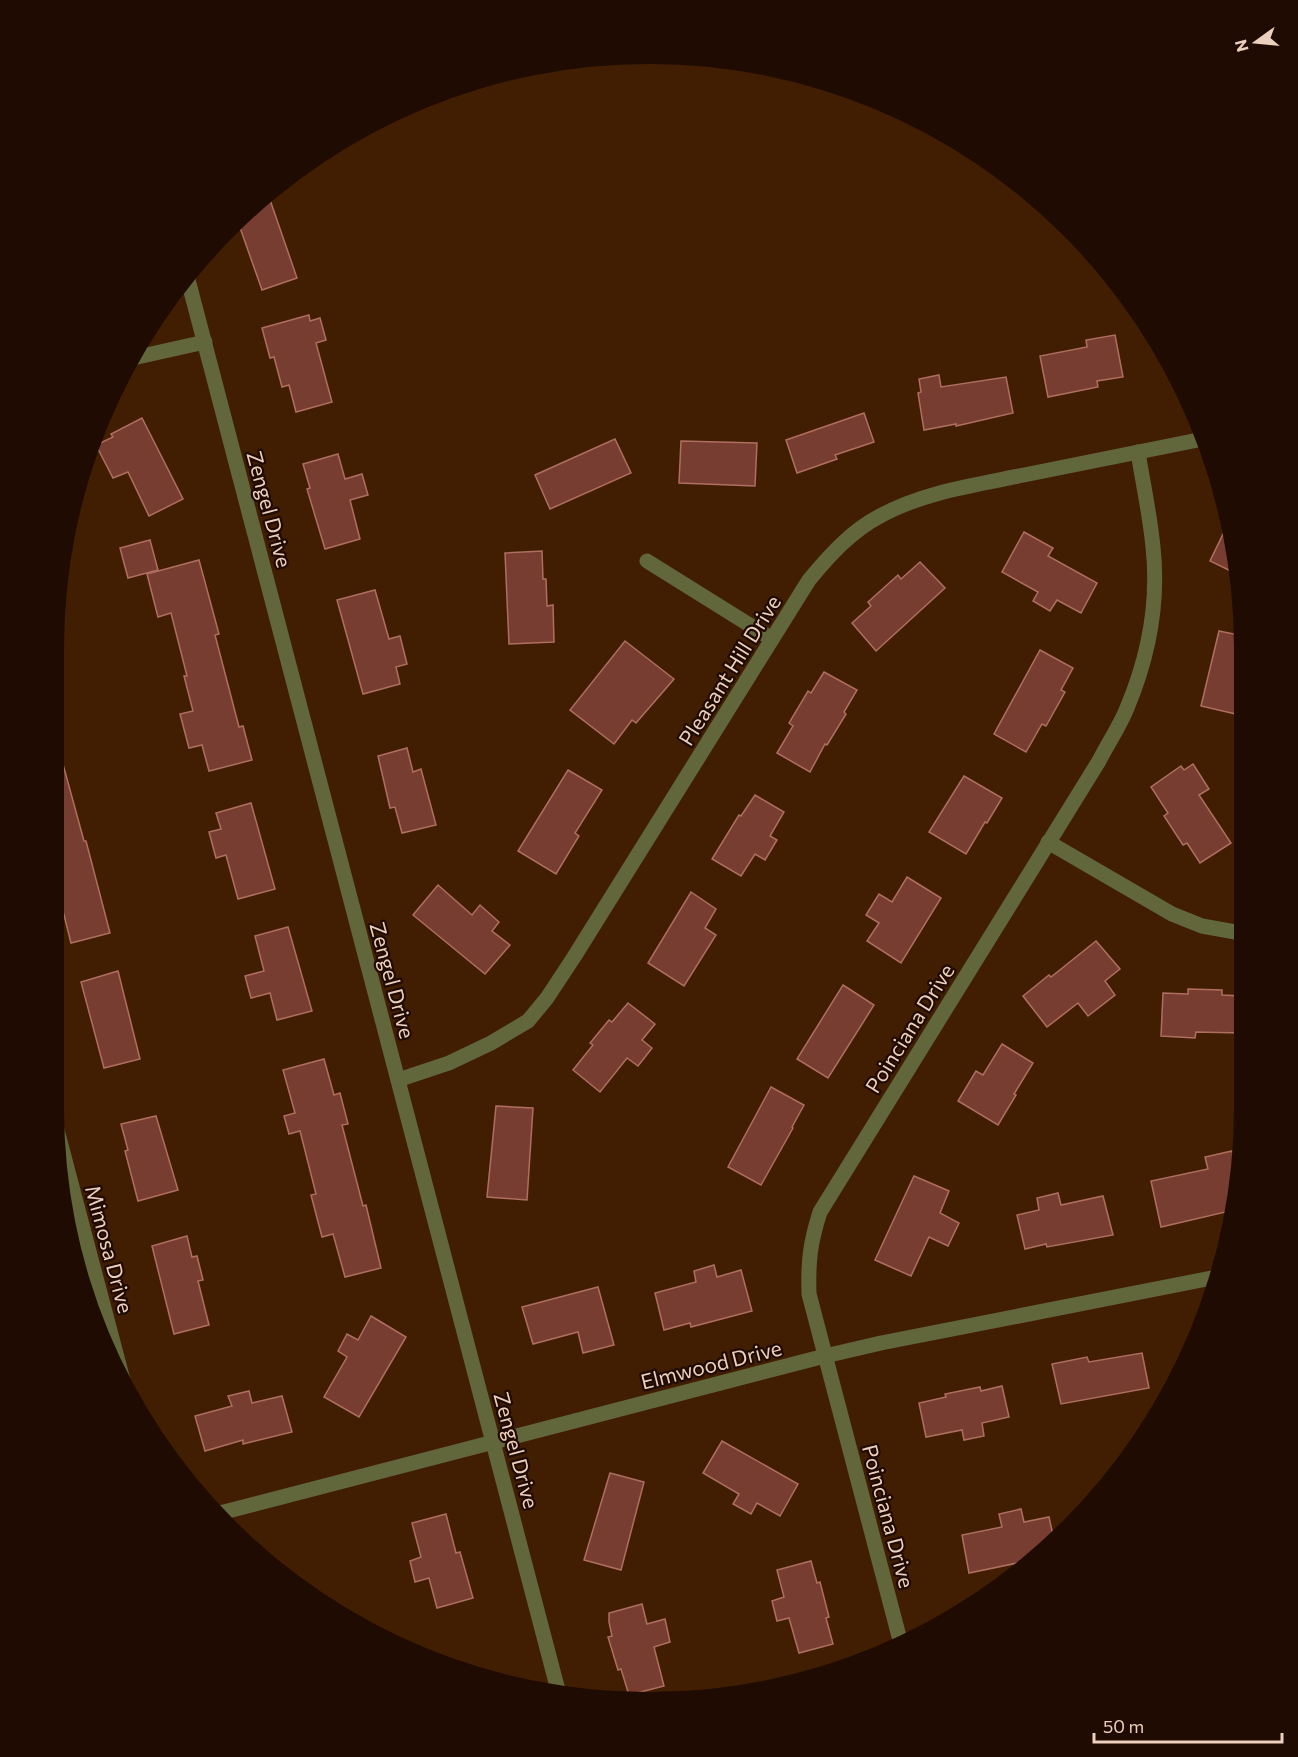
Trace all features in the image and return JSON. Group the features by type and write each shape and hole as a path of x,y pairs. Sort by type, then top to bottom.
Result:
{"street":[{"name":"Zengel Drive","path":"190,287 556,1684"},
{"path":"144,356 205,342"},
{"name":"Pleasant Hill Drive","path":"398,1080 448,1063 490,1043 528,1021 547,998 574,957 809,580 831,554 856,532 879,516 914,500 953,489 1195,441"},
{"name":"Poinciana Drive","path":"899,1636 809,1294 808,1267 811,1239 820,1212 1099,760 1126,710 1144,661 1154,590 1154,559 1138,452"},
{"path":"647,561 772,639"},
{"path":"1048,842 1172,914 1202,926 1234,932"},
{"name":"Mimosa Drive","path":"69,1176 112,1339"},
{"name":"Elmwood Drive","path":"227,1511 825,1356 1208,1279"}],"building":[{"path":"271,204 297,278 262,290 241,231"},
{"path":"309,315 310,321 320,318 326,340 316,343 332,402 296,412 289,385 282,387 274,357 270,358 262,328"},
{"path":"1115,335 1123,377 1097,381 1098,387 1048,397 1040,356 1087,347 1086,340"},
{"path":"939,375 941,387 1006,377 1013,413 956,426 956,424 924,430 918,393 921,392 919,379"},
{"path":"864,413 874,442 835,455 837,459 797,473 786,440"},
{"path":"142,418 183,499 149,516 128,472 113,478 99,452 103,442 113,437 111,434"},
{"path":"615,439 631,473 550,509 535,475"},
{"path":"681,441 757,443 755,486 679,483"},
{"path":"338,454 345,479 362,474 368,495 350,500 360,539 325,549 307,489 310,488 303,464"},
{"path":"1024,532 1053,548 1048,556 1097,583 1081,613 1057,600 1050,611 1033,601 1038,592 1002,572"},
{"path":"1222,536 1227,569 1210,561"},
{"path":"150,540 158,570 128,578 120,548"},
{"path":"542,551 547,606 553,605 554,642 509,644 505,553"},
{"path":"199,560 219,634 215,635 239,727 243,726 252,760 209,771 202,745 189,748 180,714 193,711 184,676 187,676 171,613 158,617 147,574"},
{"path":"920,562 945,588 876,651 852,623 871,606 868,602 898,575 901,579"},
{"path":"375,590 389,639 400,636 407,664 396,667 400,684 363,694 337,600"},
{"path":"1219,631 1233,634 1234,714 1201,706"},
{"path":"625,641 674,679 636,723 632,720 614,744 570,710"},
{"path":"1040,650 1073,668 1061,690 1065,692 1046,726 1042,724 1026,752 994,734"},
{"path":"824,672 857,690 844,712 846,714 827,745 825,744 810,772 777,753 793,726 789,723 808,691 811,693"},
{"path":"407,748 413,772 421,769 436,825 402,833 395,807 390,808 378,756"},
{"path":"1193,764 1209,789 1199,795 1231,843 1200,863 1187,843 1183,845 1164,816 1168,813 1151,787 1181,766 1184,770"},
{"path":"64,768 110,933 71,943 64,915"},
{"path":"568,770 602,790 575,833 579,836 556,874 518,851"},
{"path":"964,776 1002,798 966,854 929,832"},
{"path":"755,795 784,812 770,836 777,840 765,860 755,854 741,876 712,859 739,815 741,816"},
{"path":"251,803 275,889 238,899 226,855 216,858 209,832 221,829 216,813"},
{"path":"907,877 941,898 901,963 867,941 879,923 866,915 879,894 892,902"},
{"path":"438,885 472,915 480,905 499,922 492,931 510,945 485,974 413,915"},
{"path":"691,892 716,909 705,928 716,935 684,986 648,963"},
{"path":"288,927 312,1011 277,1020 270,993 251,998 245,976 264,971 255,936"},
{"path":"1096,941 1120,969 1105,981 1115,995 1088,1016 1078,1003 1047,1027 1023,996"},
{"path":"118,971 140,1059 104,1068 81,982"},
{"path":"843,985 874,1005 828,1078 797,1059"},
{"path":"1188,989 1222,990 1222,995 1234,996 1234,1033 1196,1032 1195,1038 1161,1036 1163,993 1188,994"},
{"path":"628,1003 655,1024 642,1040 652,1048 638,1066 627,1058 600,1092 573,1070 593,1045 590,1043 609,1020 612,1022"},
{"path":"1002,1044 1033,1063 998,1125 958,1101 976,1071 983,1075"},
{"path":"324,1059 334,1095 340,1093 348,1124 342,1125 363,1206 366,1205 381,1268 345,1277 333,1234 322,1237 311,1195 316,1194 300,1131 289,1134 284,1116 295,1113 283,1070"},
{"path":"771,1087 804,1105 761,1185 728,1167"},
{"path":"496,1106 533,1108 527,1200 487,1197"},
{"path":"156,1116 178,1190 138,1201 125,1151 128,1150 121,1124"},
{"path":"1231,1151 1223,1213 1161,1227 1151,1181 1208,1169 1205,1157"},
{"path":"914,1176 949,1191 940,1213 959,1223 948,1246 929,1237 911,1276 875,1260"},
{"path":"1058,1193 1061,1205 1103,1196 1113,1235 1025,1249 1017,1215 1039,1210 1037,1198"},
{"path":"187,1236 192,1257 197,1256 203,1280 198,1281 209,1325 174,1334 152,1246"},
{"path":"714,1265 717,1277 741,1270 752,1311 691,1327 690,1323 664,1330 655,1293 696,1282 694,1271"},
{"path":"598,1287 614,1345 583,1353 578,1332 533,1344 522,1307"},
{"path":"371,1316 406,1337 359,1417 324,1397 347,1357 338,1351 347,1334 358,1340"},
{"path":"1142,1353 1149,1388 1061,1404 1052,1364 1087,1357 1089,1362"},
{"path":"1002,1386 1009,1417 982,1423 984,1436 964,1440 962,1430 926,1437 919,1403 946,1397 945,1394 980,1387 981,1391"},
{"path":"249,1391 252,1403 282,1396 292,1432 243,1444 243,1440 205,1451 195,1416 232,1406 228,1396"},
{"path":"722,1441 798,1484 780,1516 757,1503 751,1514 733,1504 739,1494 703,1473"},
{"path":"610,1473 644,1482 621,1570 584,1560"},
{"path":"1021,1509 1024,1522 1049,1517 1052,1530 1015,1564 969,1573 962,1535 1002,1527 999,1514"},
{"path":"446,1514 456,1553 460,1552 473,1598 437,1608 429,1578 415,1582 410,1561 421,1557 412,1523"},
{"path":"811,1561 817,1583 820,1582 833,1644 799,1653 789,1618 777,1621 772,1601 784,1597 777,1570"},
{"path":"642,1604 647,1624 665,1619 670,1642 654,1647 664,1686 641,1692 628,1691 621,1669 618,1670 608,1637 612,1636 609,1613"}]}
